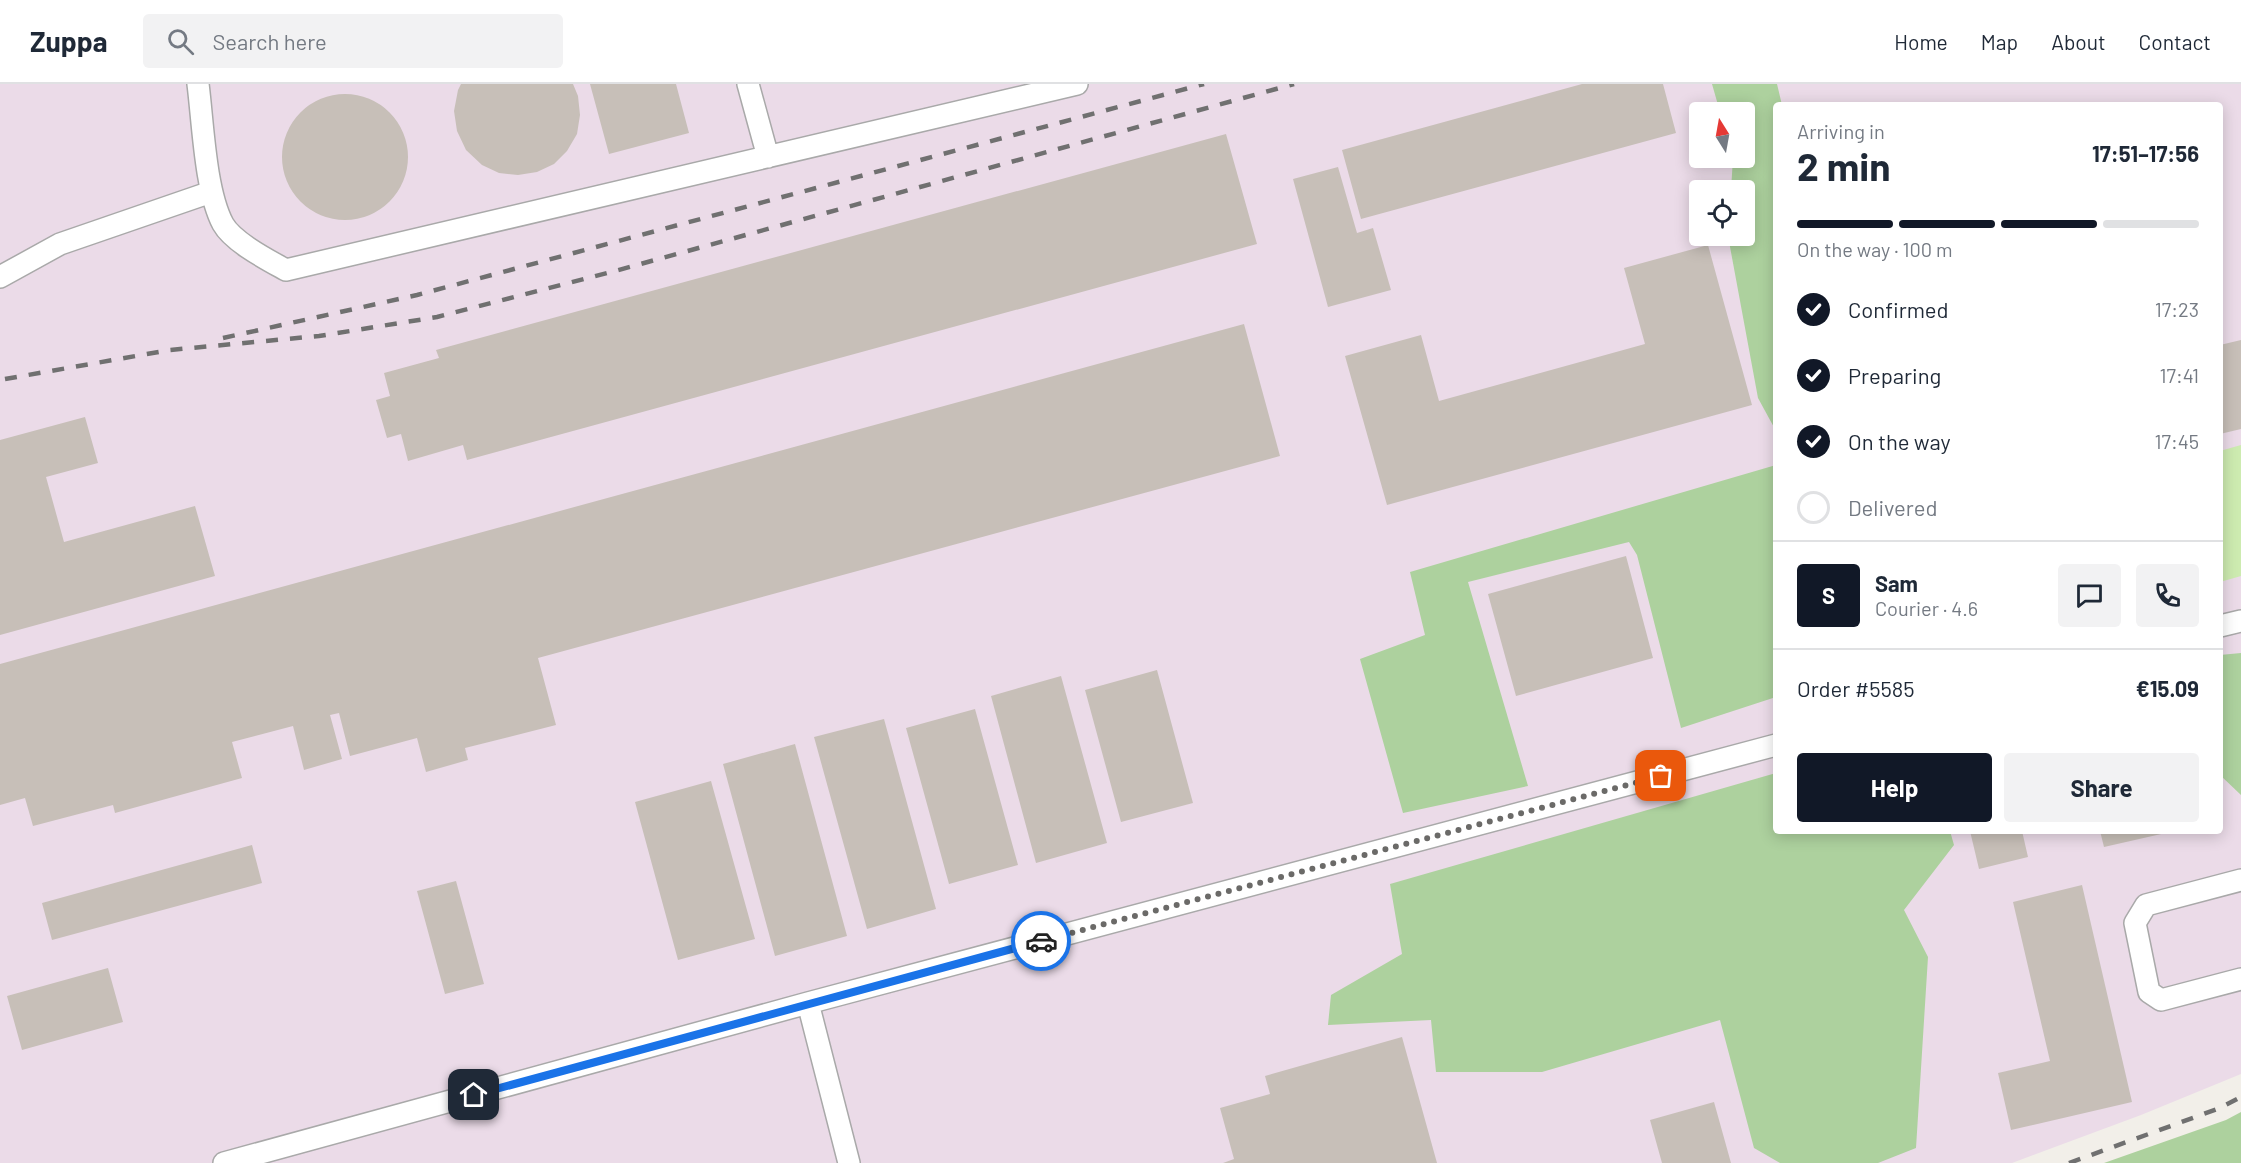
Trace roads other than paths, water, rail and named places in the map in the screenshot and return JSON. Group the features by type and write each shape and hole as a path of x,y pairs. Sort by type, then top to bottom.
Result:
{"lane":[{"path":"198,84 211,192 224,226 253,252 286,270 1077,84"},
{"path":"748,84 768,157"},
{"path":"0,277 60,244 211,192"},
{"path":"2223,625 2241,621"},
{"path":"224,1163 808,1003 1773,746"},
{"path":"2241,880 2146,905 2135,923 2149,992 2161,1000 2241,979"},
{"path":"808,1003 849,1163"}],"railway":[{"path":"223,338 417,295 1204,84"},
{"path":"5,379 170,350 319,336 437,317 615,271 1294,84"},
{"path":"2069,1163 2220,1108 2241,1097"}]}
